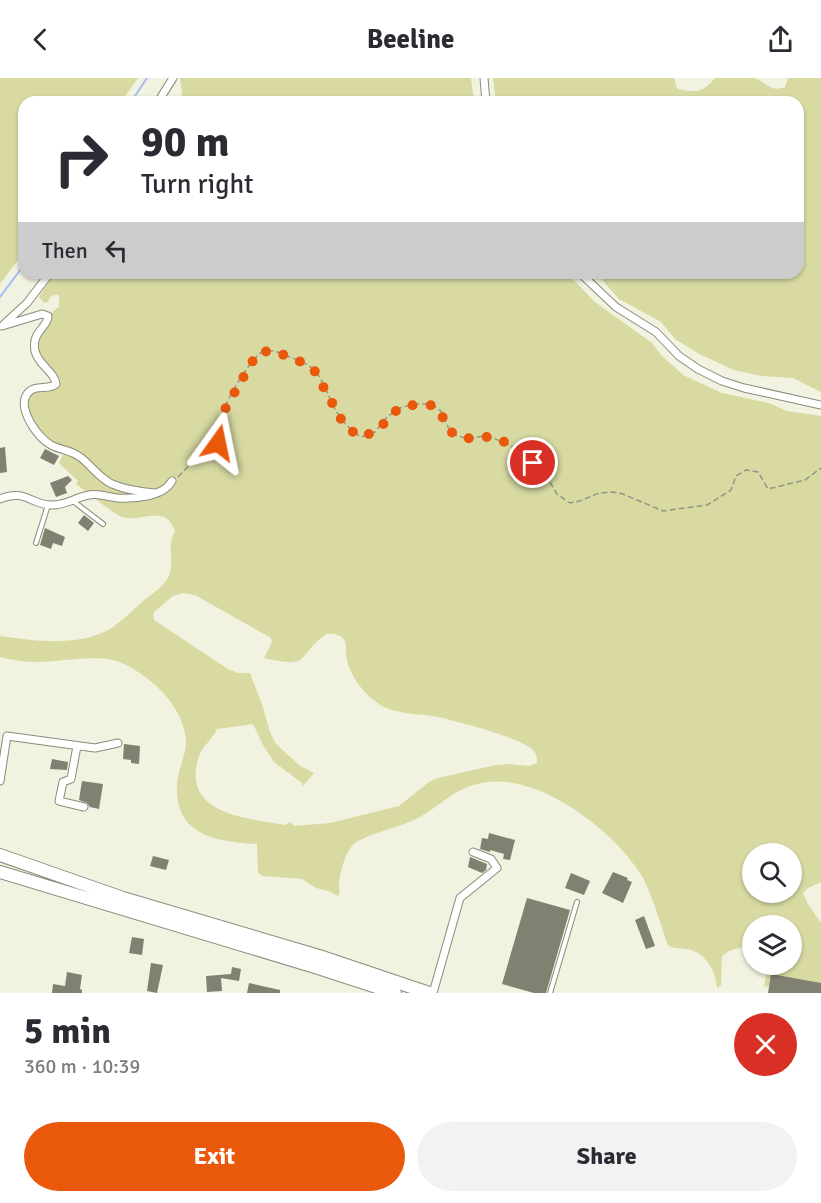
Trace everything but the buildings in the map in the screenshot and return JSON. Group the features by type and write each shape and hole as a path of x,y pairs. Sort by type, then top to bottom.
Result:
{"highway":[{"path":"0,855 93,889 319,956 431,993"},
{"path":"0,872 395,993"}],"street":[{"path":"162,96 173,78"},
{"path":"484,78 486,96"},
{"path":"1,326 27,303 45,279"},
{"path":"586,279 616,307 656,332 679,356 698,369 722,381 744,388 821,405"},
{"path":"1,326 42,314 48,316 48,321 37,333 35,347 38,359 56,379 56,384 52,387 35,388 27,394 24,403 27,415 42,437 52,446 75,453 108,482 132,491 156,493"},
{"path":"0,499 17,494 48,505 93,495 127,498 156,493 168,488 172,481"},
{"path":"0,781 7,736 102,748 118,743"},
{"path":"77,746 70,779 63,782 59,801 84,807"},
{"path":"431,993 460,898 497,868 491,859 472,852"}],"lane":[{"path":"72,501 103,524"},
{"path":"36,543 48,505"},
{"path":"550,993 577,903"}],"path":[{"path":"172,481 198,456 218,443 224,411 230,398 252,362 260,352 266,351 274,351 314,370 341,419 350,430 361,437 375,432 387,417 400,408 431,404 441,411 449,429 455,435 469,439 491,437 522,451 545,474 557,494 570,503 599,493 613,492 663,511 707,505 731,490 736,476 746,470 758,472 768,489 805,480 821,468"}],"green space":[{"path":"0,78 138,78 125,96 18,96 18,260 0,284"},
{"path":"180,78 471,78 473,96 182,96"},
{"path":"493,78 674,78 677,89 698,91 715,78 754,78 776,89 785,87 788,78 821,78 821,392 793,378 761,376 734,370 699,354 675,339 661,322 619,299 601,279 804,279 804,96 495,96"},
{"path":"51,279 573,279 595,302 652,343 661,355 683,375 722,393 769,403 787,411 821,416 821,882 803,893 821,923 821,993 764,986 766,975 802,975 802,915 742,915 742,947 722,956 721,985 717,988 712,969 704,958 693,951 668,945 640,873 611,839 571,807 526,786 503,782 470,786 453,794 414,820 355,843 344,863 338,896 316,888 302,879 263,876 258,873 257,844 214,838 191,826 183,816 178,803 177,786 186,746 184,728 173,705 155,685 133,669 113,660 92,658 32,662 0,657 0,636 56,641 98,635 110,629 160,587 167,580 171,570 171,542 175,531 171,523 159,516 122,517 106,507 76,484 78,481 59,463 66,450 49,444 26,412 29,393 55,386 35,345 51,313 59,307 59,295 52,296 48,302 44,303 39,297","holes":["183,593 195,595 271,638 272,642 264,658 290,662 301,659 326,634 339,636 345,643 347,660 354,677 372,699 388,709 438,717 516,740 533,750 537,763 529,766 496,765 438,778 429,782 399,806 330,823 294,826 290,822 285,825 220,810 207,801 199,790 196,775 199,756 217,729 253,724 274,762 303,786 314,773 299,765 276,744 250,673 238,673 228,669 154,620 153,614 173,596"]}],"waterway":[{"path":"135,96 147,78"},
{"path":"0,297 18,273"}],"route":[{"path":"218,443 224,411 230,398 260,352 274,351 314,370 341,419 350,430 361,437 375,432 387,417 400,408 431,404 441,411 449,429 455,435 469,439 491,437 522,451 533,463"}]}
